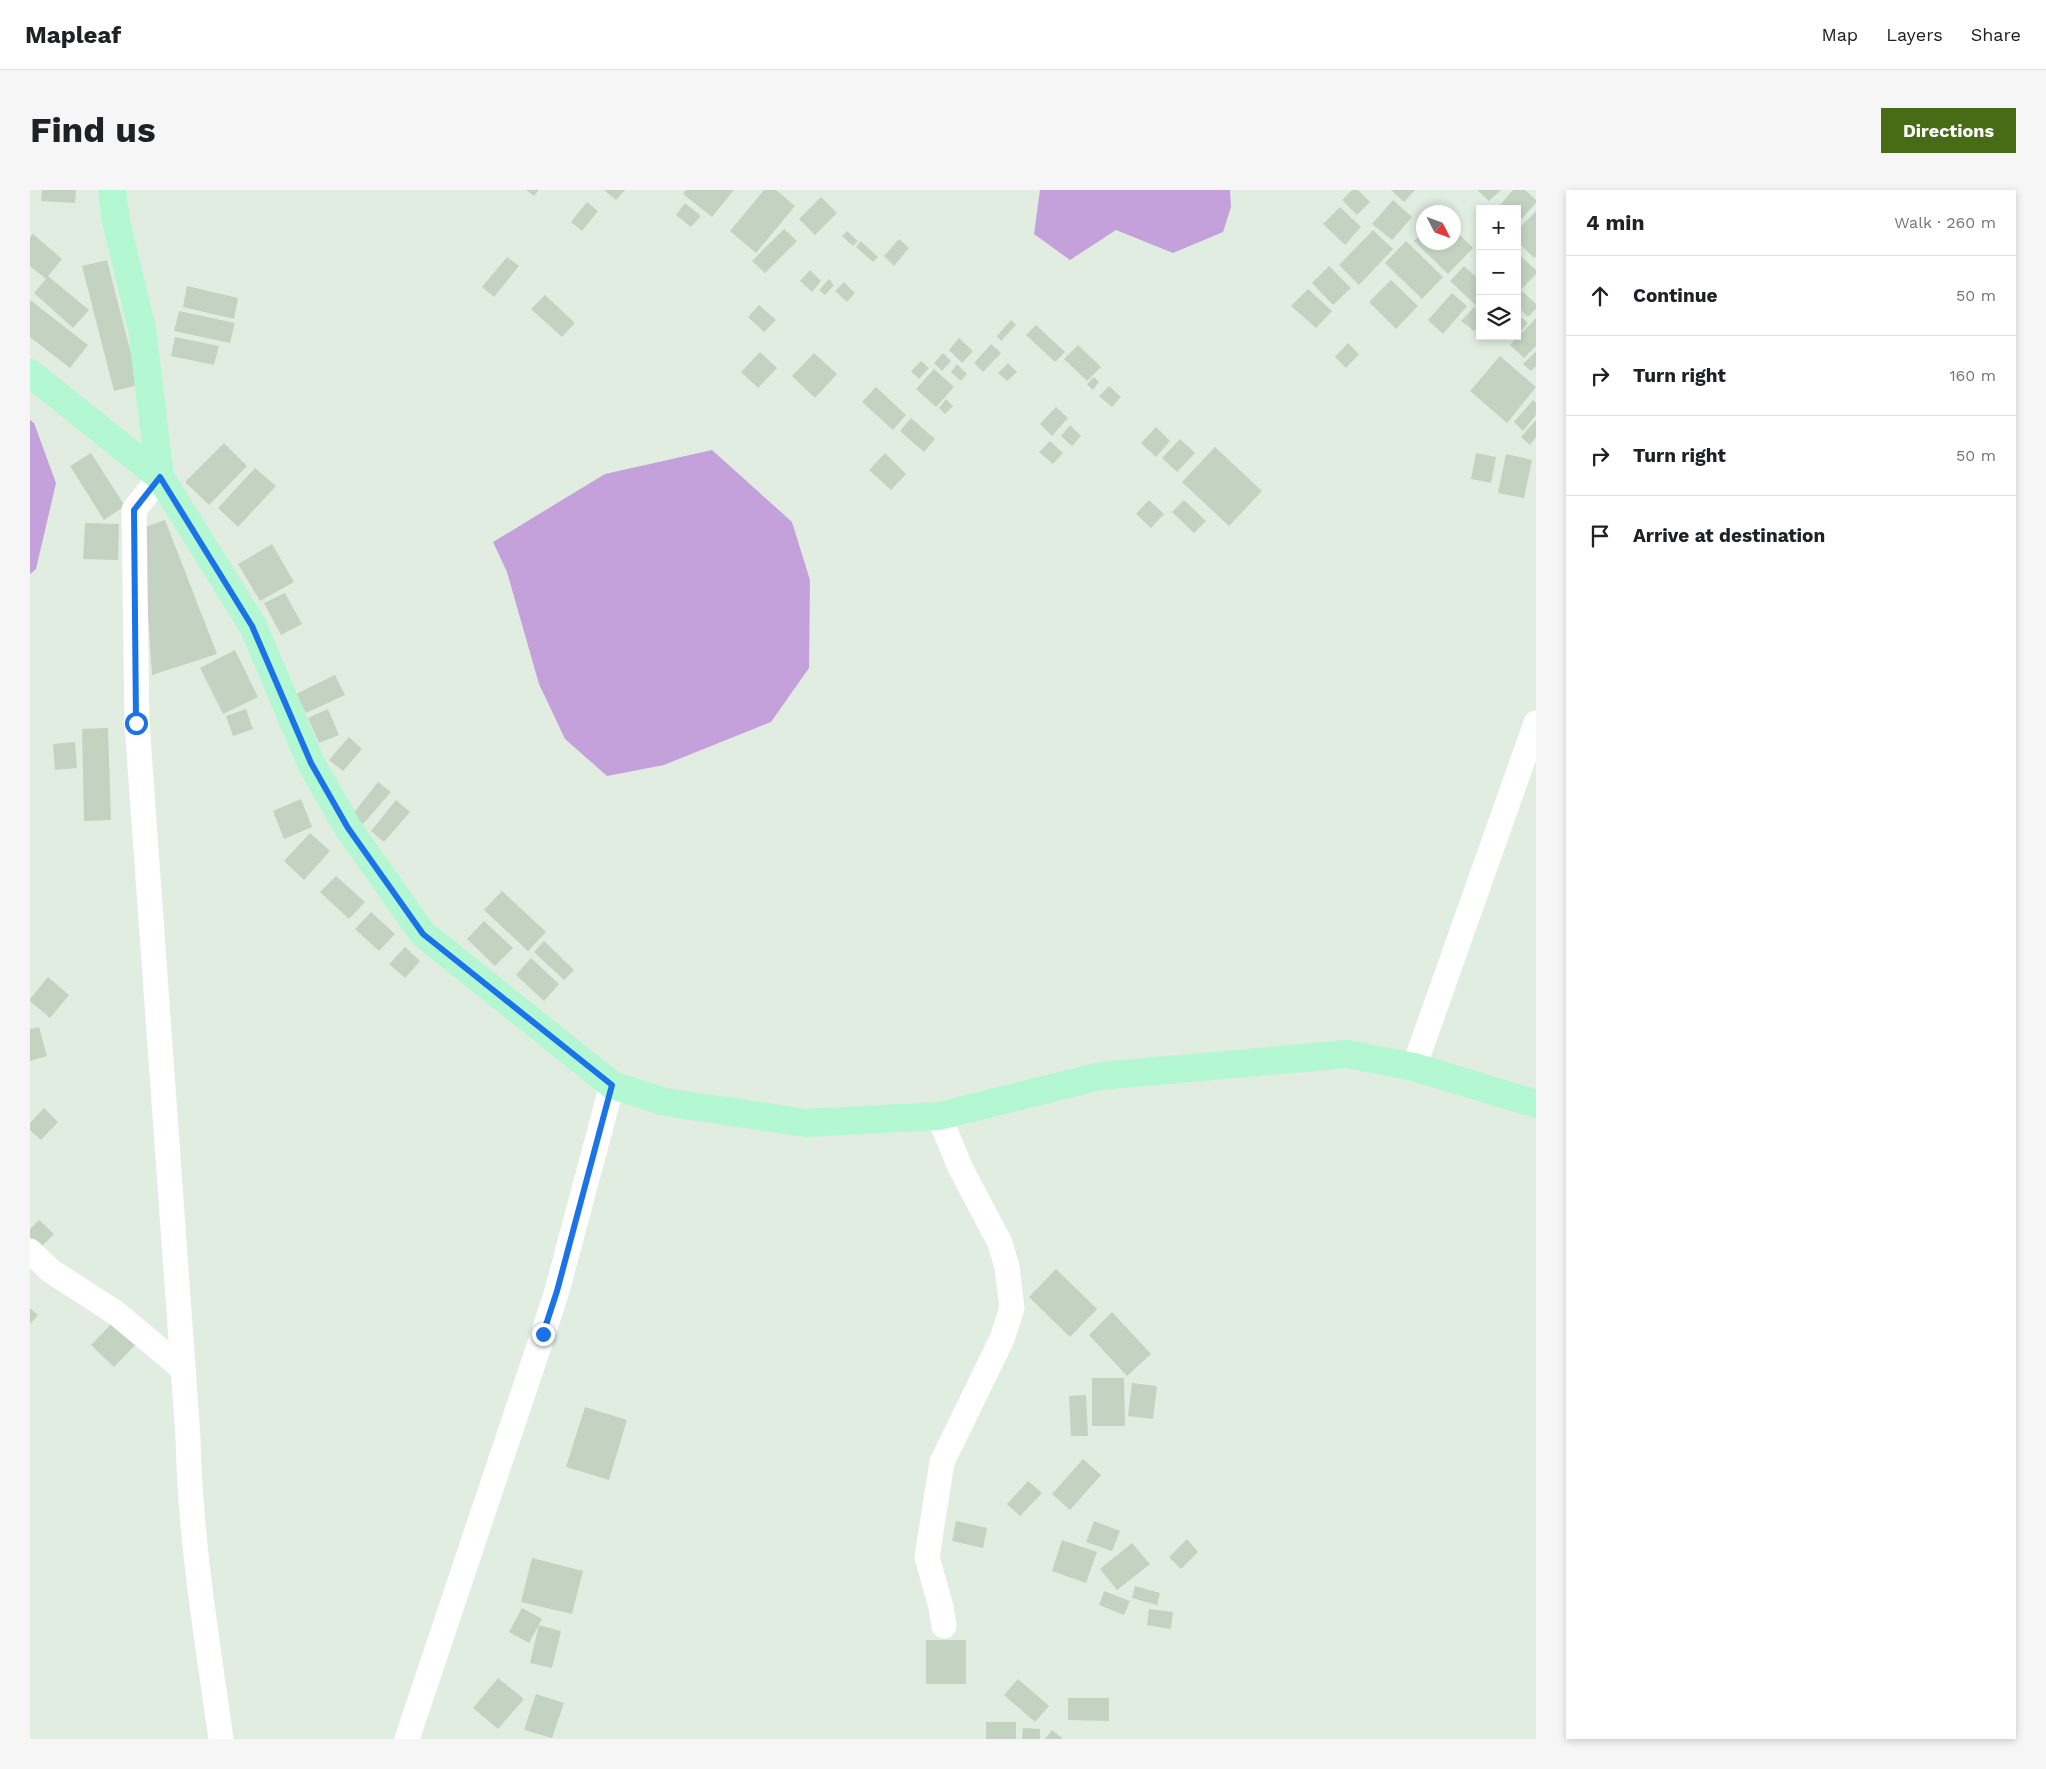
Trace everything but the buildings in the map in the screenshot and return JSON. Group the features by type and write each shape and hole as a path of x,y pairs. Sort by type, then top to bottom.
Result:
{"street":[{"path":"112,190 116,221 142,329 160,477 134,510 136,723 188,1438 189,1494 194,1552 221,1739"},
{"path":"30,373 160,477 252,626 311,763 348,828 423,934 612,1085 664,1102 806,1123 939,1116 1101,1076 1347,1054 1414,1067 1536,1104"},
{"path":"1414,1067 1536,723"},
{"path":"407,1739 546,1326 612,1085"},
{"path":"939,1116 960,1167 1000,1243 1007,1267 1012,1308 1002,1340 942,1462 927,1557 941,1607 944,1626"},
{"path":"30,1251 51,1271 116,1312 183,1369"}],"shaded area":[{"path":"1040,190 1230,190 1231,207 1223,232 1173,253 1116,230 1070,260 1034,234"},
{"path":"30,420 34,423 56,483 36,569 30,574"},
{"path":"712,450 792,522 810,580 809,668 771,722 664,765 607,776 565,739 539,684 507,572 493,542 605,474"}],"route":[{"path":"136,723 134,510 160,477 252,626 311,763 348,828 423,934 612,1085 557,1291 543,1334"}]}
